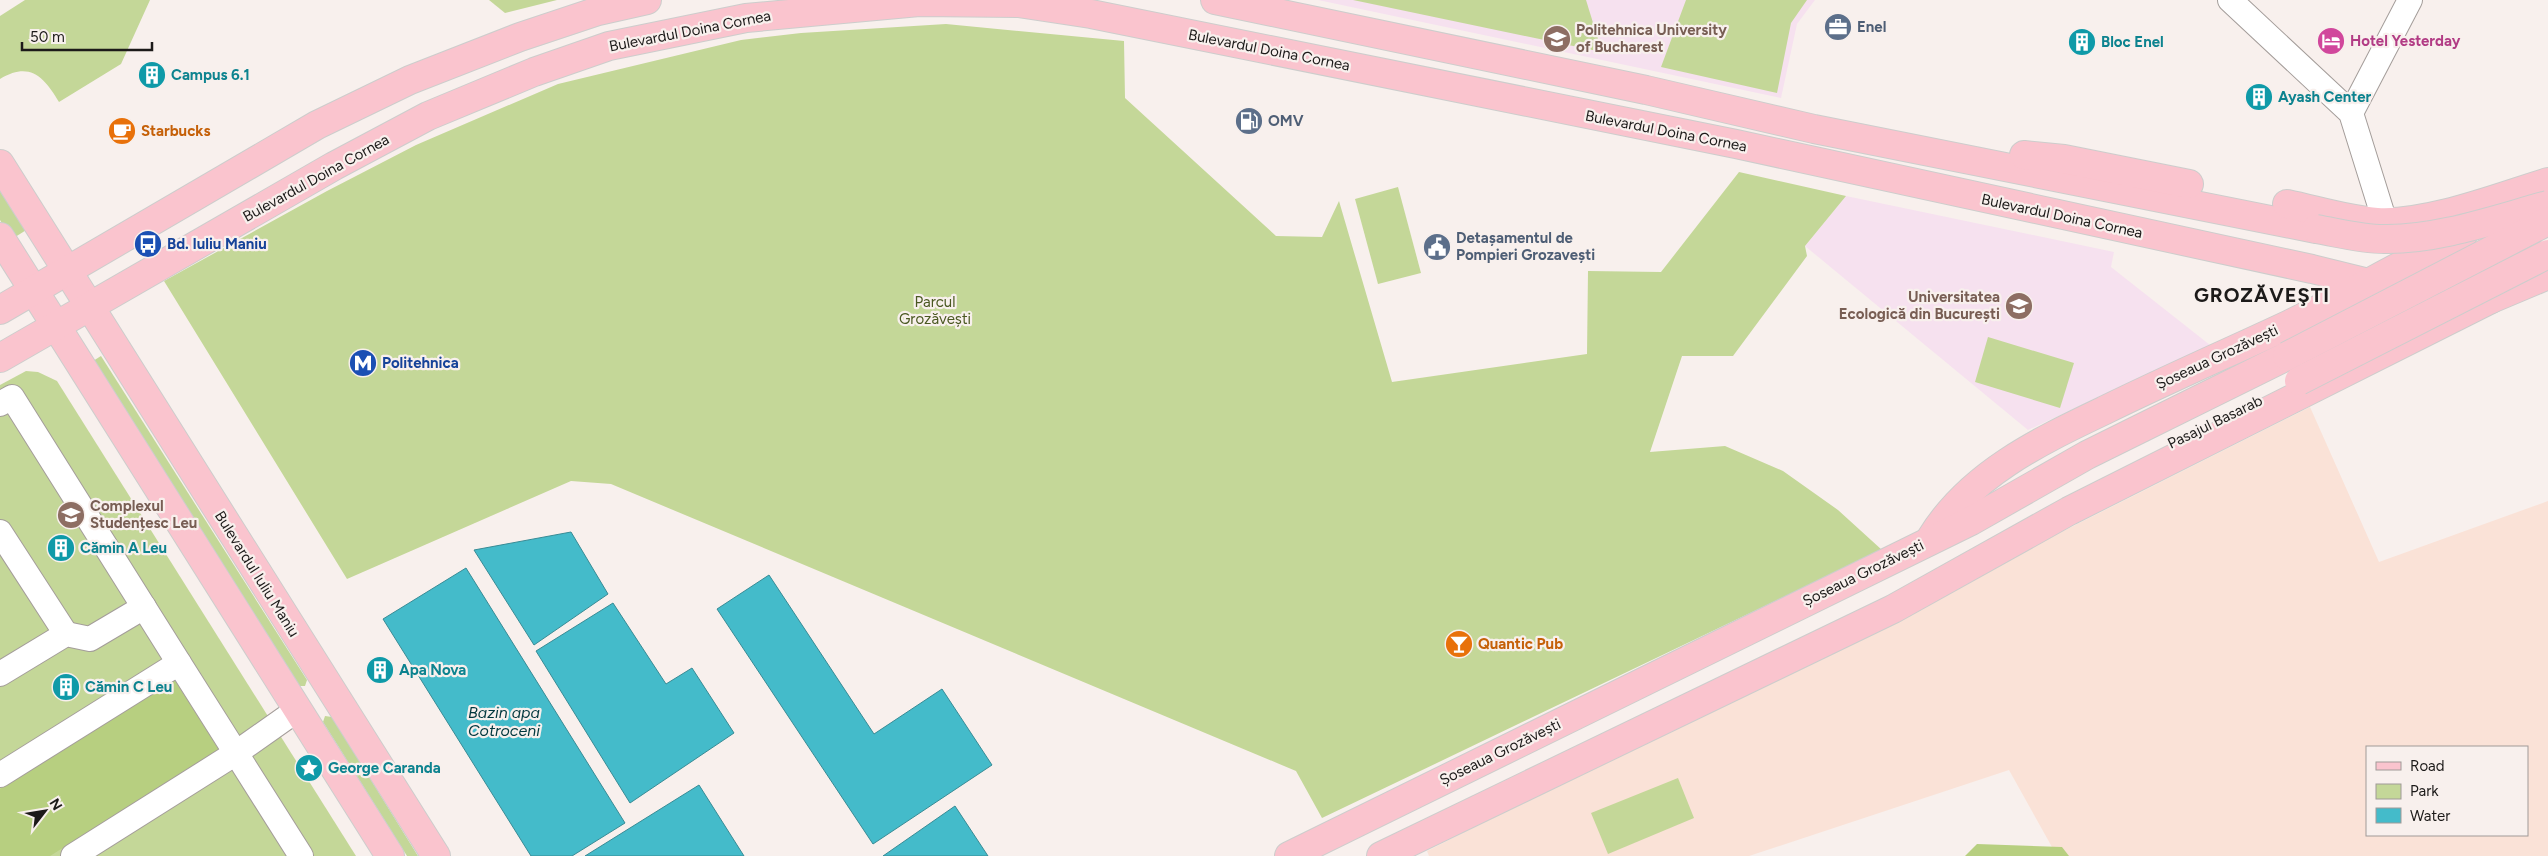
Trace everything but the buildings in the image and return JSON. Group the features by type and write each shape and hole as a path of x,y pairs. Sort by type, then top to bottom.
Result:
{"main road":[{"path":"0,310 33,289 317,125 410,80 520,37 598,11 647,0"},
{"path":"1215,0 1646,90 1814,130 2363,238 2406,238 2438,233 2548,205"},
{"name":"Bulevardul Doina Cornea","path":"0,358 334,166 428,116 534,72 609,46 746,18 919,2 1018,3 1091,14 1736,144 2289,264 2461,304 2491,299"},
{"path":"1933,153 1995,153 2064,159 2385,222 2438,214 2548,182"},
{"name":"Bulevardul Iuliu Maniu","path":"0,164 436,856"},
{"name":"Șoseaua Grozăvești","path":"1289,856 1929,541 1941,521 1973,488 2019,455 2063,430 2181,372 2292,323 2367,282 2548,191"},
{"name":"Pasajul Basarab","path":"1929,541 1971,521 2086,455 2287,356 2548,221"},
{"path":"0,237 390,856"},
{"name":"Pasajul Basarab","path":"1893,609 2045,508 2100,478 2548,254"},
{"path":"2289,264 2304,286 2306,296 2304,307 2292,323"},
{"path":"1381,856 1893,609 2060,515 2491,299 2548,275"}],"street":[{"path":"2230,0 2352,113 2385,222"},
{"path":"2352,113 2410,0"},
{"path":"0,404 12,397 301,856"},
{"path":"0,532 66,634"},
{"path":"0,674 66,634 90,639 144,607"},
{"path":"0,775 179,663"},
{"path":"73,856 236,753 297,710"}],"shaded area":[{"path":"1318,0 1815,0 1797,24 1781,98"},
{"name":"Universitatea Ecologică din București","path":"1846,196 2114,252 2111,267 2210,345 2028,430 1805,246"},
{"path":"2310,407 2379,562 2548,501 2548,856 2057,856 2009,770 1749,856 1429,856 1427,851"}],"green space":[{"path":"25,0 150,0 121,64 59,102 48,85 35,74 20,71 0,79 0,16"},
{"path":"489,0 557,0 505,13"},
{"name":"Politehnica University of Bucharest","path":"1353,0 1586,0 1602,52"},
{"path":"1686,0 1807,0 1791,23 1777,93 1661,67"},
{"name":"Parcul Grozăvești","path":"946,24 1124,41 1125,98 1276,236 1322,237 1339,201 1392,382 1587,354 1588,271 1661,272 1739,172 1846,196 1805,246 1807,256 1733,356 1682,356 1650,452 1725,446 1783,471 1838,510 1882,550 1322,818 1296,771 611,484 571,481 347,579 164,281 327,191 416,145 558,84 741,40 801,33"},
{"path":"0,179 31,227 12,239 0,220"},
{"path":"1398,187 1421,273 1378,284 1355,199"},
{"path":"1988,337 2074,363 2060,408 1975,382"},
{"path":"101,356 307,680 305,686 299,686 93,361"},
{"name":"Complexul Studențesc Leu","path":"26,371 38,372 57,381 356,856 0,856 0,385"},
{"path":"174,679 219,750 50,856 0,856 0,789"},
{"path":"325,716 332,717 418,856 407,856 323,722"},
{"path":"1678,778 1694,818 1608,854 1591,813"},
{"path":"1977,844 2062,847 2069,856 1965,856"}],"water":[{"path":"571,532 608,594 534,645 474,550"},
{"name":"Bazin apa Cotroceni","path":"466,568 625,823 572,856 531,856 383,619"},
{"path":"769,575 874,734 942,689 992,765 873,844 717,609"},
{"name":"Bazin apa Cotroceni","path":"613,603 666,684 692,668 734,733 630,803 536,651"},
{"path":"699,785 744,856 585,856"},
{"path":"955,806 988,856 883,856"}],"place":[{"name":"Enel","path":"1838,27"},
{"name":"Politehnica University of Bucharest","path":"1557,39"},
{"name":"Hotel Yesterday","path":"2331,41"},
{"name":"Bloc Enel","path":"2082,42"},
{"name":"Campus 6.1","path":"152,75"},
{"name":"Ayash Center","path":"2259,97"},
{"name":"OMV","path":"1249,121"},
{"name":"Starbucks","path":"122,131"},
{"name":"Bd. Iuliu Maniu","path":"148,244"},
{"name":"Detașamentul de Pompieri Grozavești","path":"1437,247"},
{"name":"Universitatea Ecologică din București","path":"2019,306"},
{"name":"Politehnica","path":"363,363"},
{"name":"Complexul Studențesc Leu","path":"71,515"},
{"name":"Cămin A Leu","path":"61,548"},
{"name":"Quantic Pub","path":"1459,644"},
{"name":"Apa Nova","path":"380,670"},
{"name":"Cămin C Leu","path":"66,687"},
{"name":"George Caranda","path":"309,768"}],"district":[{"name":"GROZĂVEŞTI","path":"2262,295"}]}
